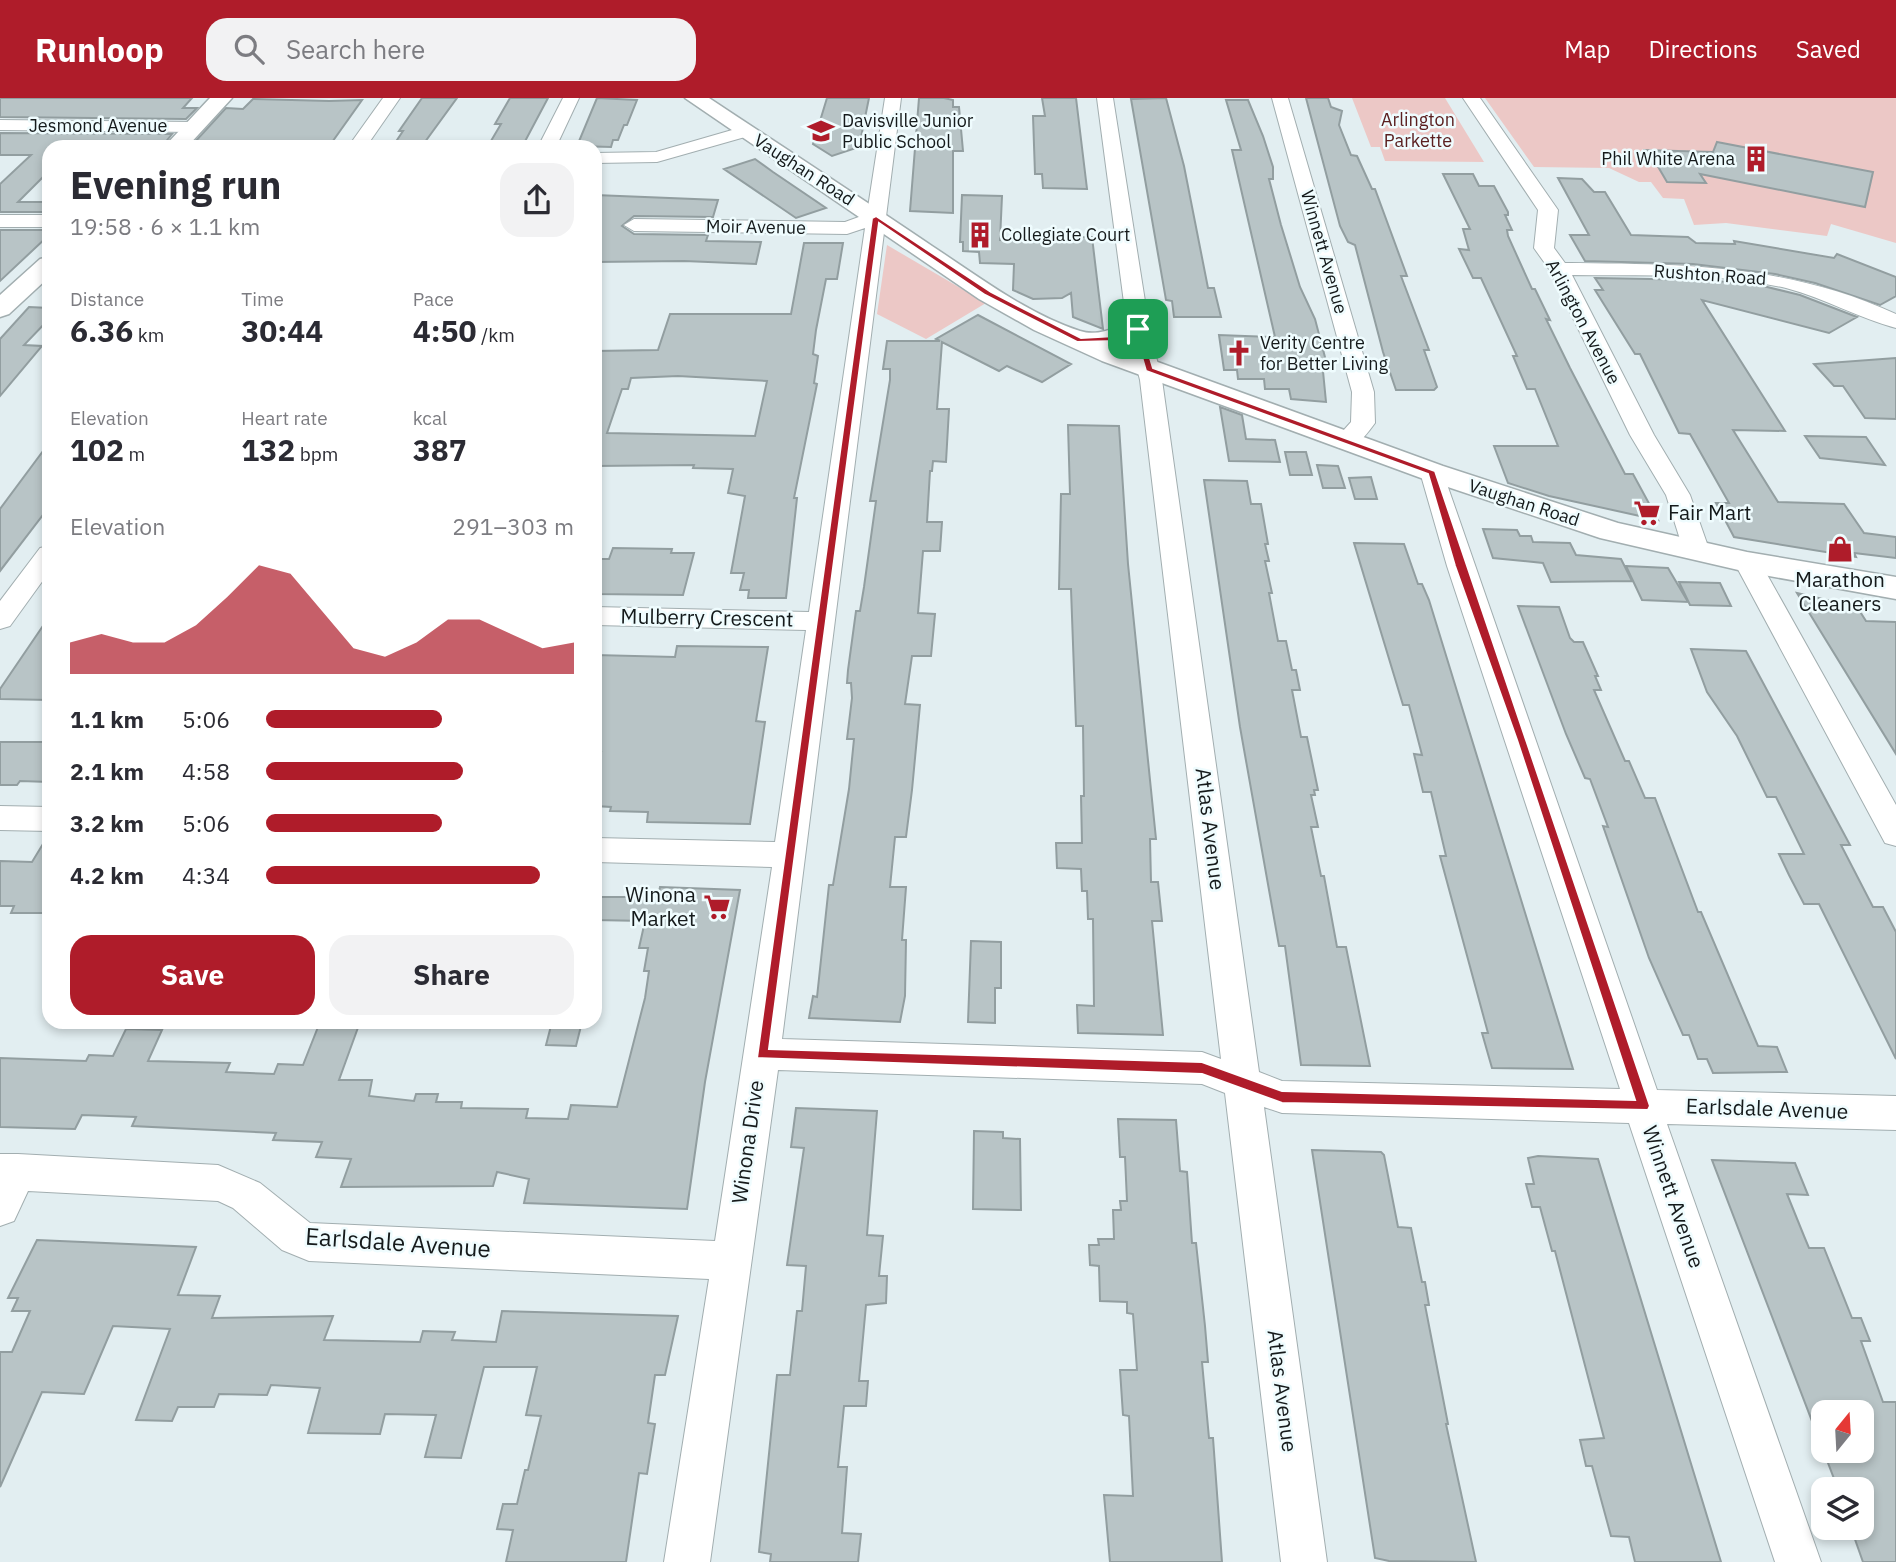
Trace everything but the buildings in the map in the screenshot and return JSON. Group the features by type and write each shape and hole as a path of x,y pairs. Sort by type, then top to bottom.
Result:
{"street":[{"path":"182,140 222,98"},
{"path":"362,140 392,98"},
{"path":"550,140 571,98"},
{"name":"Vaughan Road","path":"695,98 988,294 1080,340 1149,369 1345,442 1599,528 1746,562 1896,587"},
{"name":"Winona Drive","path":"687,1562 761,1054 893,98"},
{"name":"Atlas Avenue","path":"1105,98 1138,329 1149,369 1304,1562"},
{"name":"Winnett Avenue","path":"1280,98 1363,391 1363,423 1345,442"},
{"name":"Arlington Avenue","path":"1471,98 1548,210 1544,248 1559,269 1642,435 1678,495 1697,552"},
{"name":"Jesmond Avenue","path":"0,125 195,127"},
{"path":"602,158 657,157 746,131"},
{"name":"Moir Avenue","path":"634,225 847,228 876,218"},
{"path":"0,221 42,221"},
{"name":"Rushton Road","path":"1559,269 1713,272 1767,278 1816,290 1896,322"},
{"path":"0,309 42,270"},
{"path":"1080,340 1117,339 1138,329"},
{"name":"Winnett Avenue","path":"1432,472 1460,566 1549,819 1798,1562"},
{"path":"1746,562 1896,834"},
{"path":"0,620 42,563"},
{"name":"Mulberry Crescent","path":"602,616 820,621"},
{"path":"0,818 42,819"},
{"path":"602,850 787,855"},
{"name":"Earlsdale Avenue","path":"761,1054 1202,1068 1282,1097 1896,1113"},
{"path":"0,1208 9,1172"},
{"name":"Earlsdale Avenue","path":"9,1172 219,1182 248,1194 294,1237 309,1242 731,1261"}],"green space":[{"name":"Arlington Parkette","path":"1352,98 1445,98 1484,162 1385,161 1380,147 1371,147"},
{"path":"1485,98 1896,98 1896,243 1831,224 1827,236 1726,223 1694,225 1684,199 1663,198 1651,182 1639,182 1609,168 1534,167"},
{"path":"887,245 986,303 926,339 877,314"}],"place":[{"name":"Davisville Junior Public School","path":"821,131"},
{"name":"Phil White Arena","path":"1756,159"},
{"name":"Collegiate Court","path":"980,235"},
{"name":"Verity Centre for Better Living","path":"1239,353"},
{"name":"Fair Mart","path":"1647,513"},
{"name":"Marathon Cleaners","path":"1840,549"},
{"name":"Winona Market","path":"717,907"}],"route":[{"path":"876,218 988,294 1043,324 1080,340 1117,339 1138,329 1149,369 1432,472 1460,566 1522,740 1644,1106 1282,1097 1202,1068 761,1054 876,218"}]}
